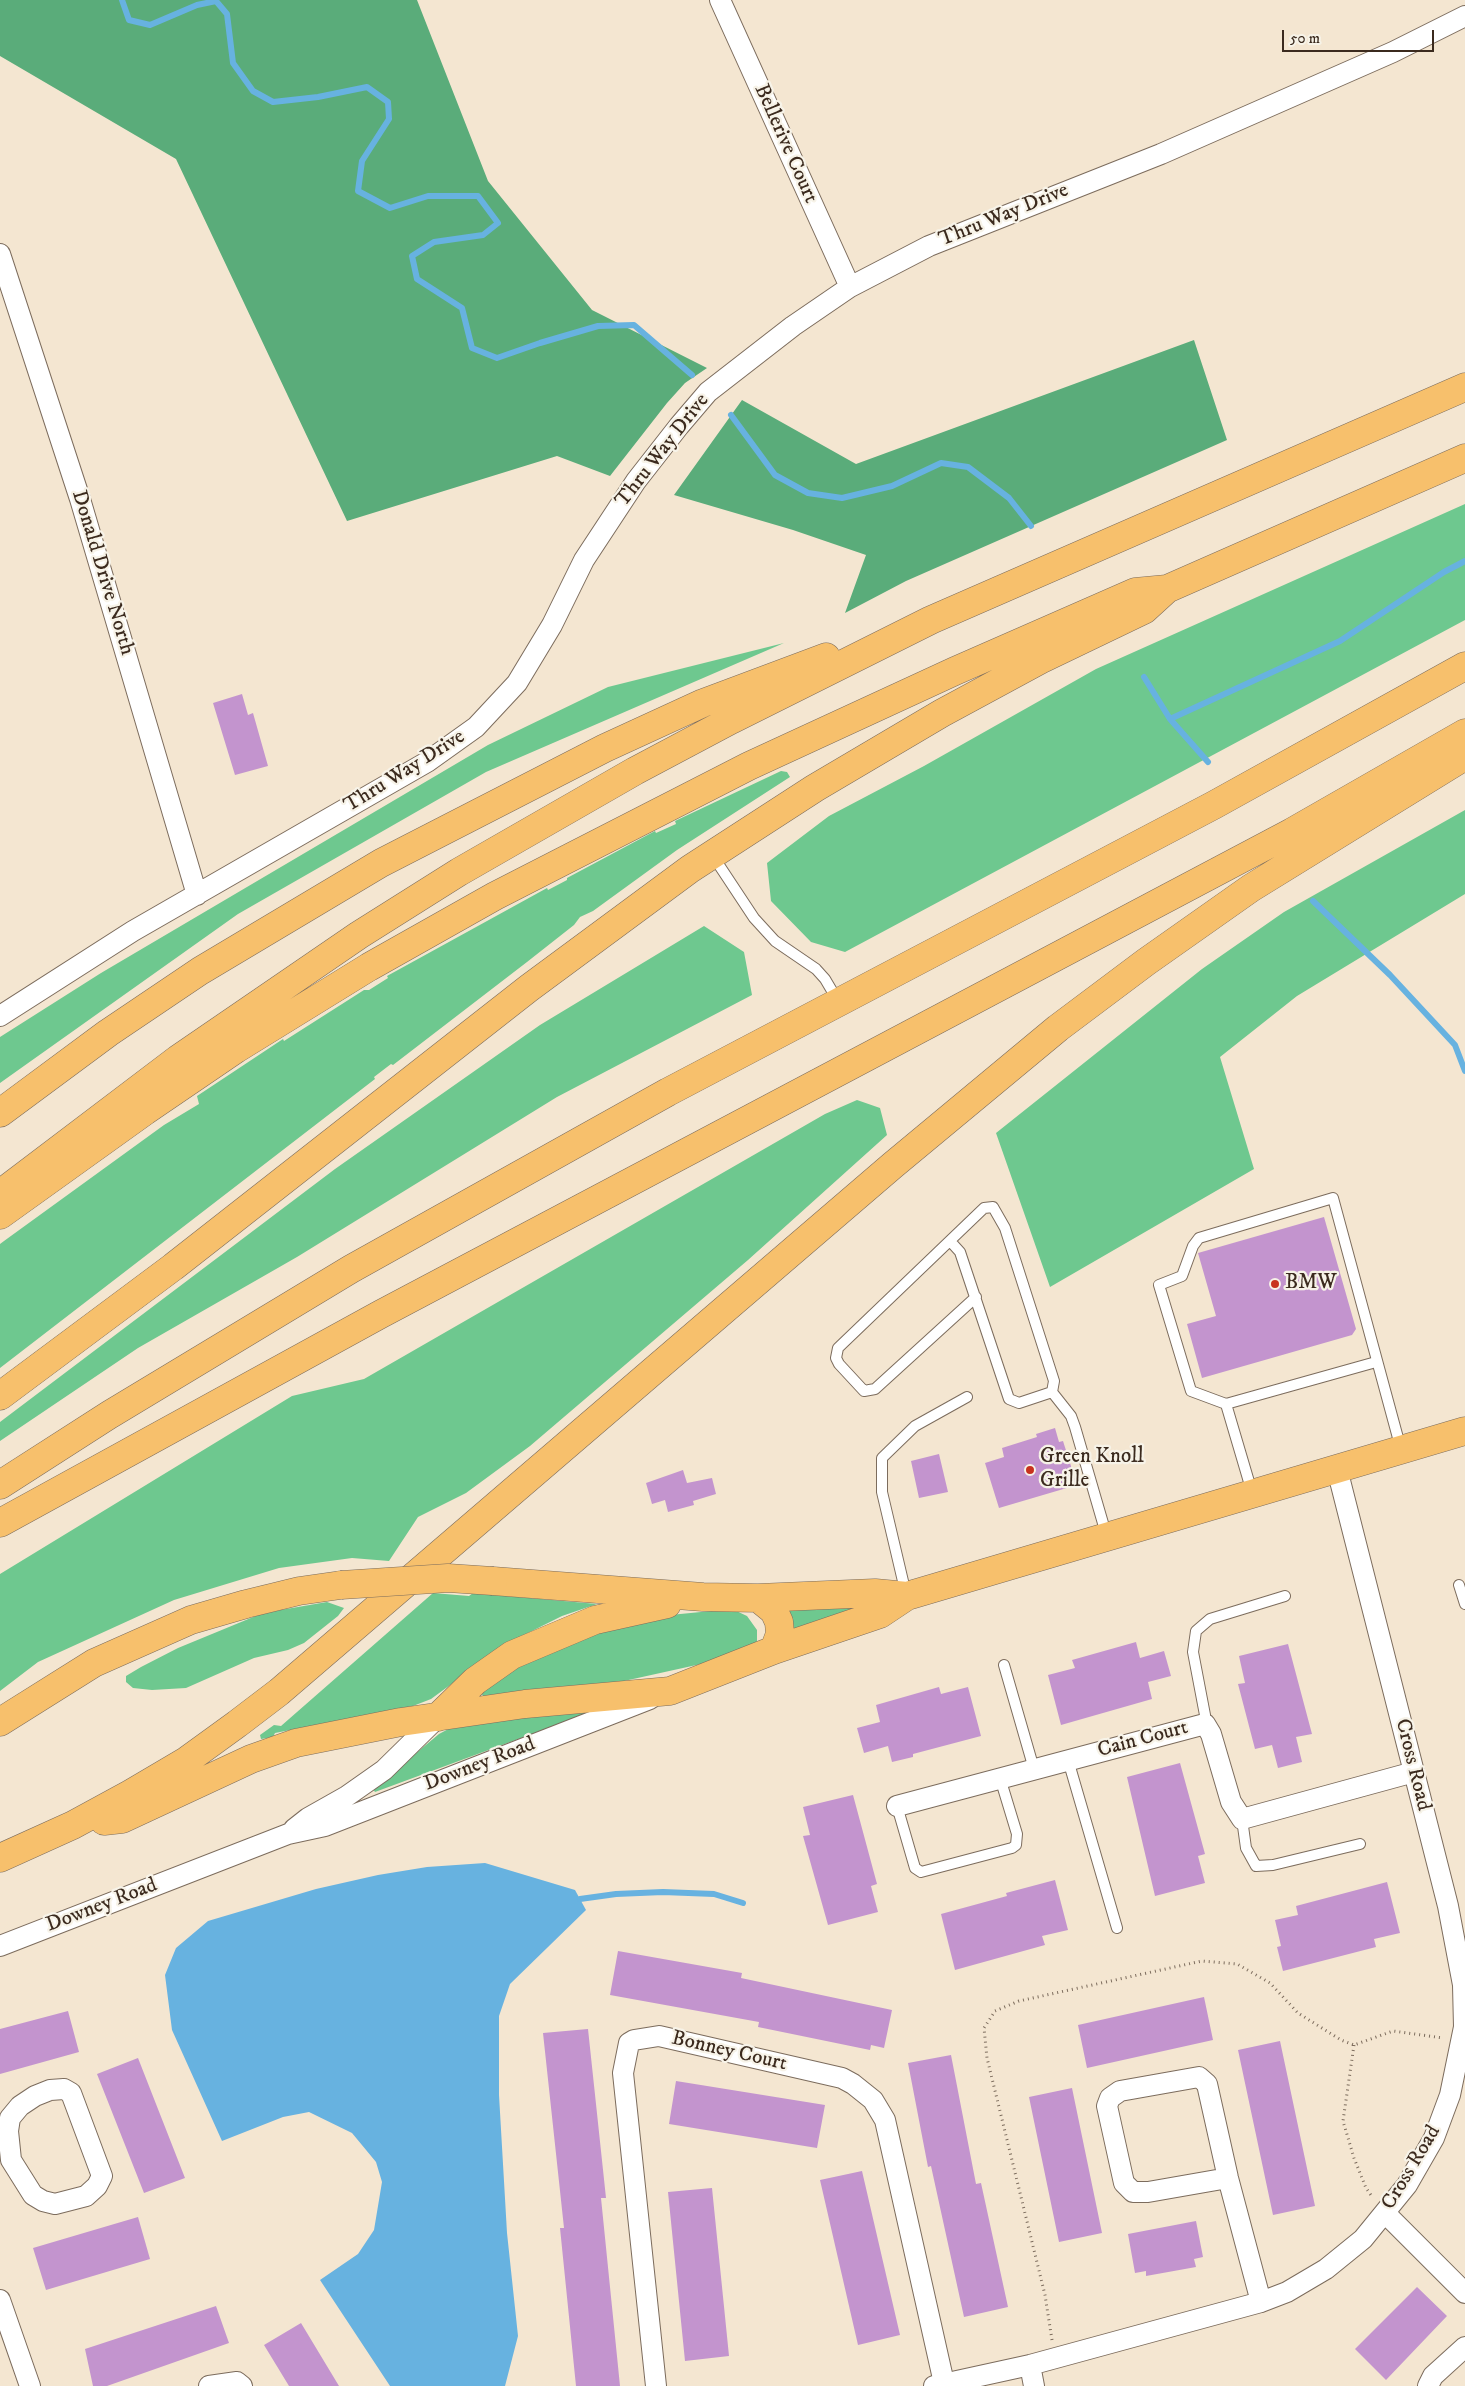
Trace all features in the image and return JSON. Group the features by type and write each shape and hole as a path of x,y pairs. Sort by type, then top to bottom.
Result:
{"highway":[{"path":"0,1194 178,1058 351,940 459,872 652,762 931,620 1465,387"},
{"path":"0,1396 173,1267 528,988 712,855 815,788 942,713 1040,660 1144,610 1167,590 1465,458"},
{"path":"0,1215 145,1111 244,1044 369,967 495,896 749,766 954,671 1135,592 1167,590"},
{"path":"0,1112 108,1033 200,972 381,863 605,748 703,703 800,666 931,620"},
{"path":"0,1485 109,1415 351,1270 651,1101 1231,796 1465,666"},
{"path":"0,1523 381,1314 1292,832 1465,734"},
{"path":"0,1858 73,1825 186,1761 279,1692 886,1171 1058,1028 1146,962 1251,888 1465,756"},
{"path":"73,1825 122,1819 273,1750 348,1731 525,1704 670,1691 774,1650 880,1614 907,1596 1465,1431"},
{"path":"0,1722 94,1663 191,1620 299,1591 342,1585 391,1580 448,1578 703,1597 758,1598 875,1593 907,1596"},
{"path":"438,1717 475,1682 512,1655 528,1647 595,1620 703,1597"},
{"path":"758,1598 774,1611 779,1622 780,1634 774,1650"}],"street":[{"name":"Bellerive Court","path":"720,0 850,287"},
{"name":"Thru Way Drive","path":"0,1016 133,931 427,762 476,727 517,683 552,625 584,560 636,481 678,426 708,392 793,326 850,287 929,246 1161,154 1393,52 1465,16"},
{"name":"Donald Drive North","path":"0,254 80,500 197,895"},
{"name":"Cross Road","path":"939,2385 1030,2365 1261,2302 1287,2292 1326,2270 1364,2239 1386,2214 1407,2185 1434,2138 1450,2095 1464,2027 1463,1985 1448,1906 1337,1469"},
{"name":"Downey Road","path":"0,1946 288,1834 325,1826 670,1691"},
{"name":"Downey Road","path":"288,1834 308,1818 347,1796 384,1770 438,1717"},
{"name":"Cain Court","path":"897,1806 1205,1724 1211,1734 1231,1802 1242,1819"},
{"path":"1242,1819 1414,1772"},
{"name":"Bonney Court","path":"656,2386 623,2073 629,2043 634,2040 659,2036 842,2078 854,2084 873,2100 884,2120 939,2385"},
{"path":"1228,2178 1148,2192 1133,2192 1124,2183 1107,2106 1110,2098 1120,2091 1200,2077 1207,2084 1228,2178 1261,2302"},
{"path":"64,2089 71,2093 102,2176 97,2186 86,2196 55,2204 43,2201 33,2195 6,2162 10,2118 20,2106 35,2096 50,2090 64,2089"},
{"path":"1386,2214 1465,2293"},
{"path":"0,2300 30,2386"},
{"path":"1428,2386 1433,2376 1465,2347"},
{"path":"1030,2365 1034,2386"},
{"path":"208,2386 237,2382 242,2386"}],"lane":[{"path":"712,855 754,918 775,942 816,969 825,979 838,1001"},
{"path":"1376,1362 1226,1404 1190,1391 1159,1285 1182,1276 1193,1246 1199,1238 1333,1198 1401,1450"},
{"path":"976,1297 875,1389 864,1391 838,1364 836,1358 838,1348 986,1207 993,1207 1000,1216 1054,1381 1052,1392 1071,1416 1075,1427 1107,1538"},
{"path":"950,1241 960,1252 1010,1399 1019,1403 1052,1392"},
{"path":"907,1596 882,1492 882,1458 921,1422 967,1397"},
{"path":"1226,1404 1253,1494"},
{"path":"1459,1585 1465,1604"},
{"path":"1205,1724 1206,1715 1193,1652 1196,1631 1210,1619 1285,1596"},
{"path":"1004,1665 1034,1769"},
{"path":"1068,1760 1117,1928"},
{"path":"897,1806 915,1868 921,1872 1012,1848 1016,1845 1017,1834 1000,1778"},
{"path":"1242,1819 1246,1848 1256,1866 1273,1865 1360,1844"}],"path":[{"path":"1354,2045 1343,2121 1366,2188 1386,2214"}],"green space":[{"path":"0,0 417,0 488,181 592,310 707,368 685,383 667,403 610,476 557,456 347,521 176,159 0,56"},
{"path":"1194,340 1227,440 906,581 845,613 866,555 793,530 674,495 742,400 856,464"},
{"path":"1465,504 1465,620 845,952 811,942 771,901 767,863 829,816 924,766 1096,669"},
{"path":"784,643 486,772 238,914 0,1083 0,1037 101,973 488,745 608,687"},
{"path":"781,771 787,772 790,777 677,850 593,911 580,917 574,925 527,962 393,1065 391,1064 374,1077 375,1079 0,1368 0,1244 164,1125 199,1104 197,1096 283,1039 284,1041 364,990 369,990 388,978 387,976 655,831 656,833 676,824 675,821"},
{"path":"1465,810 1465,894 1297,996 1220,1057 1254,1169 1050,1287 996,1133 1202,969 1284,912"},
{"path":"704,926 744,952 752,995 557,1097 297,1257 138,1348 0,1441 0,1422 335,1169 540,1025"},
{"path":"857,1100 880,1108 887,1135 748,1260 530,1446 466,1493 418,1517 389,1561 352,1558 279,1568 174,1600 38,1662 0,1691 0,1574 292,1396 364,1379 825,1114"},
{"path":"433,1593 469,1596 473,1593 597,1604 562,1616 506,1644 431,1699 413,1706 275,1733 273,1737 261,1739 260,1735 274,1725 281,1726"},
{"path":"327,1602 344,1608 338,1616 304,1643 288,1650 254,1658 186,1688 152,1690 133,1688 126,1682 126,1676 178,1648 263,1613"},
{"path":"868,1603 793,1632 785,1609"},
{"path":"732,1609 747,1616 757,1630 757,1641 750,1649 701,1664 624,1681 484,1697 480,1692 512,1666 577,1637 670,1615"},
{"path":"594,1711 375,1792 373,1789 439,1734 454,1726 469,1722"}],"water":[{"path":"485,1863 575,1890 586,1910 510,1984 499,2016 499,2095 507,2233 518,2336 505,2386 390,2386 320,2280 358,2254 374,2230 382,2182 376,2162 352,2133 309,2112 283,2117 222,2141 172,2030 165,1975 176,1948 208,1921 316,1889 378,1875 427,1867"}],"building":[{"path":"242,694 248,715 253,713 268,766 235,775 213,703"},
{"name":"BMW","path":"1324,1217 1356,1329 1352,1335 1202,1378 1187,1324 1216,1316 1198,1253"},
{"name":"Green Knoll Grille","path":"1055,1428 1059,1442 1063,1441 1077,1485 999,1508 985,1463 1004,1457 1002,1448 1037,1437 1036,1434"},
{"path":"939,1454 948,1492 919,1498 911,1461"},
{"path":"683,1470 687,1483 712,1478 716,1494 693,1501 694,1505 668,1512 665,1500 652,1504 646,1483"},
{"path":"1136,1642 1140,1658 1164,1651 1171,1676 1148,1682 1152,1699 1061,1725 1048,1675 1075,1668 1072,1660"},
{"path":"1288,1644 1312,1734 1296,1737 1302,1762 1278,1768 1272,1745 1255,1749 1238,1684 1245,1683 1239,1656"},
{"path":"939,1687 941,1694 968,1687 981,1736 913,1754 913,1757 892,1762 888,1746 864,1753 857,1728 880,1722 876,1705"},
{"path":"1180,1763 1205,1854 1198,1856 1205,1883 1155,1896 1127,1777"},
{"path":"853,1795 877,1884 871,1886 878,1912 828,1925 803,1836 810,1835 803,1807"},
{"path":"1055,1880 1068,1930 1042,1936 1045,1945 955,1970 941,1914 1007,1896 1006,1893"},
{"path":"1387,1882 1400,1933 1374,1939 1376,1947 1283,1971 1277,1947 1281,1946 1275,1920 1298,1915 1296,1906"},
{"path":"618,1951 742,1973 741,1978 892,2010 884,2048 871,2045 870,2050 758,2027 759,2022 610,1995"},
{"path":"1204,1997 1213,2040 1087,2068 1078,2025"},
{"path":"68,2011 79,2052 0,2074 0,2029"},
{"path":"588,2029 606,2198 601,2198 620,2386 576,2386 560,2228 564,2228 543,2033"},
{"path":"1280,2041 1315,2206 1273,2215 1238,2050"},
{"path":"951,2055 976,2184 981,2183 1008,2307 964,2317 931,2166 928,2167 908,2063"},
{"path":"138,2058 185,2178 144,2193 97,2074"},
{"path":"676,2081 825,2105 817,2148 669,2124"},
{"path":"1072,2088 1102,2233 1059,2242 1029,2097"},
{"path":"862,2171 900,2335 858,2345 820,2180"},
{"path":"712,2188 729,2356 685,2361 668,2192"},
{"path":"138,2217 150,2259 46,2290 33,2248"},
{"path":"1196,2221 1203,2257 1194,2259 1196,2267 1146,2276 1146,2271 1135,2273 1128,2234"},
{"path":"1417,2287 1447,2316 1386,2380 1355,2349"},
{"path":"216,2306 229,2343 107,2386 93,2386 85,2349"},
{"path":"301,2323 339,2386 289,2386 264,2345"}],"waterway":[{"path":"122,0 129,20 150,25 197,5 216,1 227,14 233,63 253,91 273,102 318,97 367,87 388,102 389,119 362,161 358,191 390,208 428,196 478,196 498,223 483,235 434,242 412,256 417,279 462,308 472,348 497,358 598,326 634,325 692,375"},
{"path":"731,415 775,475 808,493 842,498 892,486 941,463 968,467 1009,498 1031,526"},
{"path":"1170,719 1340,641 1444,572 1465,561"},
{"path":"1144,677 1170,719 1208,762"},
{"path":"1313,901 1390,975 1455,1045 1465,1071"},
{"path":"580,1899 616,1894 663,1892 714,1894 743,1903"}],"place":[{"name":"BMW","path":"1275,1284"},
{"name":"Green Knoll Grille","path":"1030,1470"}]}
